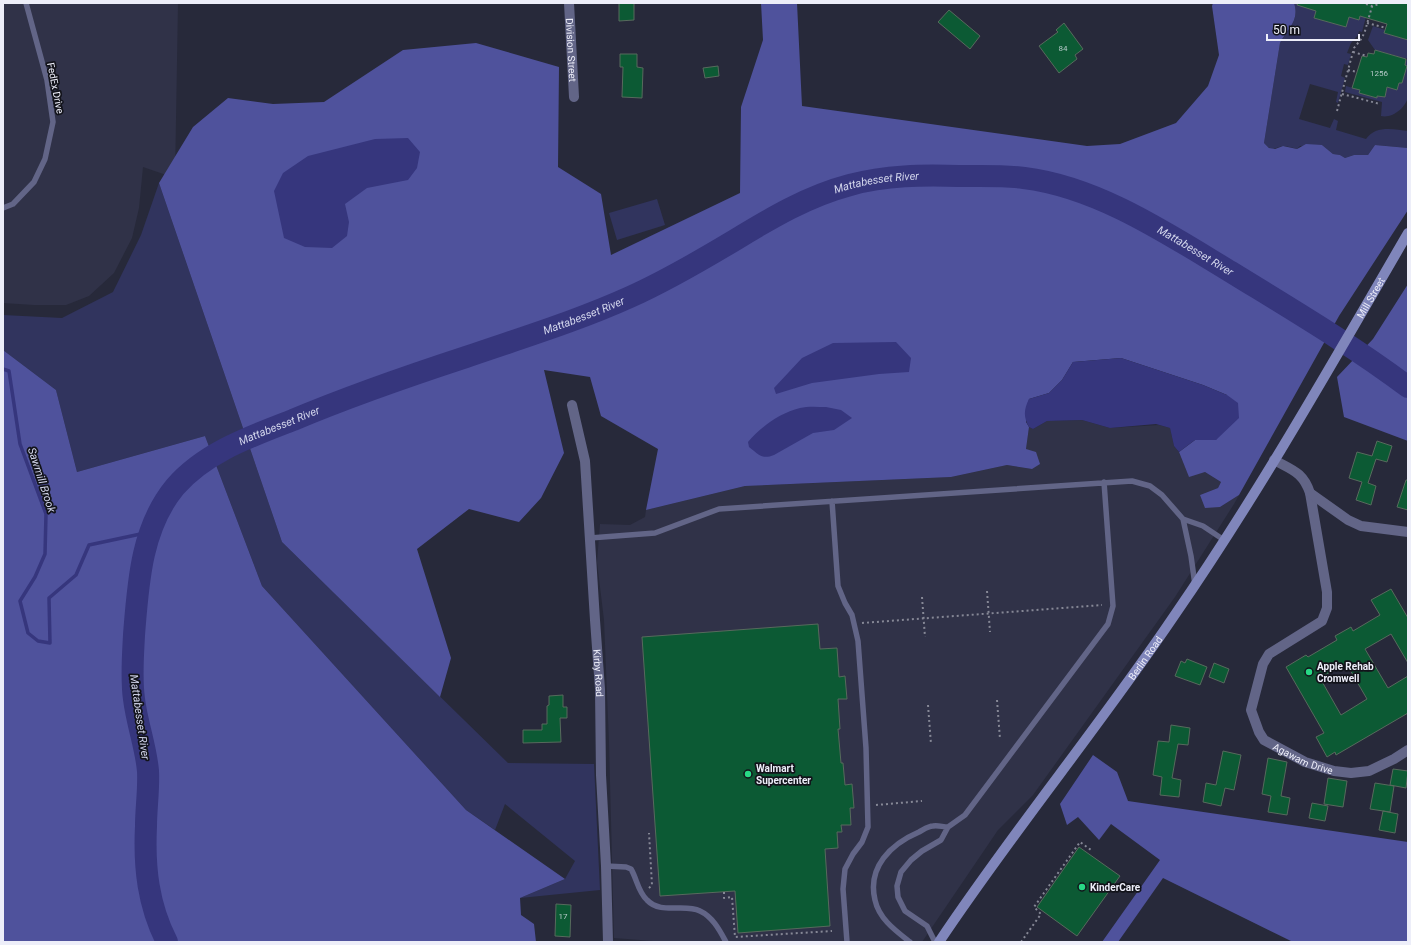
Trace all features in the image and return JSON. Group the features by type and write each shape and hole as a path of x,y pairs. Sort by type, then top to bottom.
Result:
{"main road":[{"name":"Mill Street","path":"1333,362 1408,233"},
{"name":"Berlin Road","path":"939,942 1010,841 1155,644 1195,586 1333,362"}],"street":[{"name":"Division Street","path":"569,3 574,97"},
{"name":"Kirby Road","path":"572,405 585,461 600,689 601,775 608,942"},
{"name":"Agawam Drive","path":"1274,460 1297,472 1306,482 1310,493 1326,592 1327,608 1322,620 1269,654 1263,664 1251,710 1254,723 1264,740 1305,762 1334,771 1351,773 1369,771 1394,759 1408,750"},
{"name":"Agawam Drive","path":"1310,493 1348,520 1361,526 1408,532"}],"lane":[{"name":"FedEx Drive","path":"3,208 13,204 34,182 45,159 53,122 47,80 26,3"},
{"path":"590,538 655,533 719,509 1132,481 1150,486 1162,495 1183,519 1191,556 1195,586"},
{"path":"935,942 927,926 905,911 898,897 897,886 901,872 911,860 922,851 941,840 948,827 965,815 977,801 1108,624 1113,606 1104,482"},
{"path":"832,501 838,586 852,615 858,641 866,748 868,827 862,842 853,854 845,869 843,889 847,942"},
{"path":"1183,519 1203,526 1224,540"},
{"path":"910,942 892,927 881,915 875,901 874,890 876,875 880,863 890,849 906,837 932,826 948,827"},
{"path":"606,866 626,867 631,869 642,895 653,905 661,908 691,908 699,910 712,921 726,942"}],"path":[{"path":"1366,4 1379,4"},
{"path":"1337,111 1354,48 1362,38 1372,4"},
{"path":"1380,27 1382,22"},
{"path":"1367,23 1386,28"},
{"path":"1353,52 1367,56"},
{"path":"1348,70 1357,72"},
{"path":"1342,94 1380,104"},
{"path":"987,591 990,632"},
{"path":"922,597 925,636"},
{"path":"862,623 1102,605"},
{"path":"997,700 1000,739"},
{"path":"928,705 931,744"},
{"path":"876,805 922,801"},
{"path":"642,895 652,885 649,833"},
{"path":"1021,942 1041,914 1034,907 1080,842 1091,850"},
{"path":"724,892 724,898 732,897 736,937 832,931"}],"shaded area":[{"path":"3,3 178,3 175,178 143,167 139,208 132,238 114,273 89,296 66,305 3,303"},
{"path":"761,3 797,3 802,106 1087,146 1120,144 1176,123 1208,86 1219,55 1212,6 1213,3 1294,3 1294,20 1280,43 1264,143 1269,148 1275,149 1283,146 1297,149 1306,144 1322,145 1333,154 1340,155 1345,158 1354,155 1368,155 1375,145 1408,148 1408,210 1339,316 1239,495 1220,507 1205,508 1200,495 1218,488 1221,482 1205,472 1189,477 1179,452 1195,440 1216,440 1227,395 1203,385 1121,358 1073,362 1062,380 1049,393 1029,399 1026,422 1029,427 1026,449 1036,452 1040,464 1032,469 1007,465 951,477 745,486 646,510 658,449 601,416 590,377 544,370 564,453 541,498 519,522 469,509 417,549 451,658 440,697 282,542 159,183 193,127 228,98 273,104 324,102 403,50 476,43 559,67 558,167 601,194 611,255 740,193 741,107 763,40"},
{"path":"1294,3 1317,3 1314,10 1316,11 1314,18 1346,27 1349,17 1359,20 1363,7 1368,9 1362,32 1359,31 1358,35 1351,43 1347,53 1351,54 1348,65 1344,64 1341,76 1345,78 1338,103 1336,102 1338,92 1310,84 1299,119 1330,128 1334,119 1338,121 1336,130 1366,139 1374,132 1385,129 1408,131 1408,148 1375,145 1368,155 1354,155 1345,158 1340,155 1333,154 1322,145 1300,146 1297,149 1283,146 1272,149 1264,143 1280,43 1294,20"},
{"path":"1373,26 1385,30 1384,33 1408,40 1408,59 1375,50 1368,40"},
{"path":"1406,60 1408,61 1408,96 1402,108 1394,114 1390,116 1381,116 1382,102 1345,92 1346,86 1360,90 1359,93 1376,98 1377,96 1385,97 1387,87 1397,90 1399,83 1402,83 1407,66 1404,65"},
{"path":"408,138 420,152 417,168 408,180 367,188 345,204 349,222 347,236 332,248 305,247 284,238 274,191 283,173 308,156 375,139"},
{"path":"159,183 282,542 508,763 594,764 600,890 520,898 565,879 575,861 505,804 495,830 466,810 262,586 205,436 77,472 56,390 3,350 3,315 62,318 113,292 141,235"},
{"path":"657,199 665,225 617,240 609,213"},
{"path":"1408,284 1408,441 1344,417 1337,377 1373,339"},
{"path":"896,342 911,358 909,372 879,374 812,383 776,394 774,388 802,358 833,343"},
{"path":"3,350 56,390 77,472 205,436 262,586 466,810 565,879 520,898 521,915 534,924 536,942 3,942"},
{"path":"1121,358 1203,385 1227,395 1238,403 1239,418 1216,440 1195,440 1179,452 1174,446 1170,428 1156,424 1110,428 1082,420 1047,421 1033,429 1029,427 1025,413 1029,399 1049,393 1062,380 1073,362"},
{"path":"826,407 841,410 852,418 834,430 813,433 774,455 763,457 749,447 748,442 753,436 785,413 800,408"},
{"path":"1082,420 1110,428 1159,425 1170,428 1174,446 1179,452 1189,476 1205,472 1221,482 1218,488 1200,495 1220,507 1239,495 1175,597 1033,795 998,830 922,942 666,942 614,938 604,620 597,562 600,524 630,525 645,517 646,510 745,486 951,477 1007,465 1032,469 1026,449 1029,427 1033,429 1047,421"},
{"path":"1093,755 1117,772 1128,801 1408,842 1408,942 1293,942 1163,878 1118,942 1102,942 1160,860 1111,824 1099,840 1078,817 1067,825 1060,804"}],"building":[{"path":"619,3 634,3 634,20 619,21"},
{"path":"1298,3 1408,3 1408,40 1384,33 1387,24 1360,16 1359,20 1349,17 1346,27 1314,18 1316,11 1297,5"},
{"path":"949,10 980,36 970,49 938,22"},
{"path":"1064,23 1083,49 1075,55 1077,59 1059,73 1039,46 1058,32 1056,30"},
{"path":"1375,50 1406,59 1405,65 1407,66 1402,83 1399,83 1397,90 1387,87 1385,97 1377,96 1377,98 1359,93 1360,90 1352,88 1362,56 1367,57 1368,53 1374,54"},
{"path":"620,54 637,54 637,67 643,68 642,98 622,97 623,67 620,67"},
{"path":"718,66 719,76 705,78 703,68"},
{"path":"1377,441 1392,446 1387,462 1376,459 1368,483 1376,486 1371,505 1356,500 1362,482 1349,478 1357,452 1372,456"},
{"path":"1406,480 1408,480 1408,510 1397,507"},
{"name":"Apple Rehab Cromwell","path":"1391,589 1408,618 1408,663 1391,634 1365,649 1388,688 1408,676 1408,713 1336,755 1335,752 1327,757 1316,737 1324,733 1286,667 1306,655 1308,657 1337,640 1335,636 1351,627 1353,631 1380,615 1371,600","holes":["1346,663 1367,699 1341,715 1320,678"]},
{"name":"Walmart Supercenter","path":"818,624 820,649 837,648 839,677 845,676 847,699 838,699 840,729 838,729 841,763 843,763 845,785 852,784 854,808 850,808 851,825 841,825 842,832 837,832 838,848 825,849 830,926 738,933 735,891 660,896 642,637"},
{"path":"1187,659 1207,667 1200,685 1175,676 1181,661 1185,663"},
{"path":"1214,663 1229,669 1224,683 1209,677"},
{"path":"563,695 563,707 567,707 567,718 560,718 561,742 523,743 523,730 542,730 542,724 547,724 547,706 549,705 549,696"},
{"path":"1171,725 1190,728 1188,745 1178,744 1172,778 1181,780 1179,797 1160,795 1162,777 1153,775 1158,741 1169,742"},
{"path":"1223,751 1241,755 1234,790 1225,788 1221,806 1203,802 1206,783 1216,785"},
{"path":"1268,758 1287,762 1281,796 1290,798 1287,815 1268,812 1271,796 1262,794"},
{"path":"1393,769 1408,771 1406,788 1390,785"},
{"path":"1328,778 1347,781 1343,807 1324,804"},
{"path":"1375,783 1394,786 1390,812 1370,809"},
{"path":"1312,803 1328,806 1325,821 1309,818"},
{"path":"1383,811 1398,814 1395,833 1379,830"},
{"name":"KinderCare","path":"1079,847 1120,876 1077,936 1037,907"},
{"path":"556,904 571,905 570,937 555,936"}],"waterway":[{"name":"Mattabesset River","path":"167,942 155,914 151,900 147,871 146,819 148,771 135,708 132,667 137,596 143,557 148,538 164,503 175,487 187,475 200,464 230,446 357,395 423,371 549,329 610,306 670,277 709,256 776,216 819,195 850,185 877,179 904,176 1008,176 1052,183 1079,191 1132,214 1231,272 1343,342 1408,387"},
{"name":"Sawmill Brook","path":"3,369 9,371 20,444 46,514 45,554 35,577 20,601 28,633 38,641 50,643 49,598 76,575 89,545 150,532"}],"place":[{"name":"Apple Rehab Cromwell","path":"1309,672"},
{"name":"Walmart Supercenter","path":"748,774"},
{"name":"KinderCare","path":"1082,887"}]}
